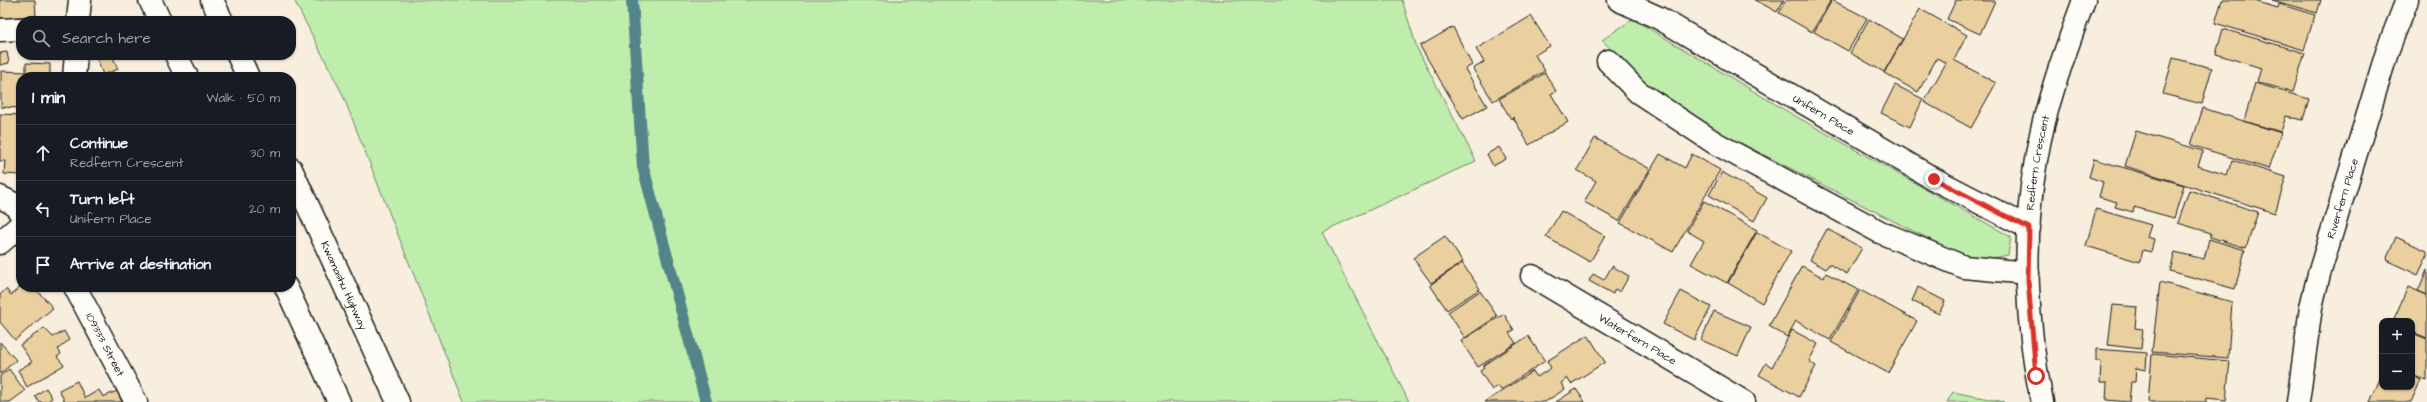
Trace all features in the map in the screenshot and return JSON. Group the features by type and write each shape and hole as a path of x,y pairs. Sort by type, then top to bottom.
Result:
{"street":[{"path":"78,16 80,0"},
{"path":"150,0 158,16"},
{"path":"212,0 220,16"},
{"name":"Unifern Place","path":"1619,0 1659,18 1934,179 2029,228"},
{"name":"Redfern Crescent","path":"2042,402 2036,376 2031,333 2028,273 2029,228 2036,160 2059,67 2084,0"},
{"name":"Riverfern Place","path":"2298,402 2311,307 2319,274 2388,49 2407,0"},
{"path":"0,30 16,28"},
{"path":"74,72 76,60"},
{"path":"178,60 184,72"},
{"path":"240,60 246,72"},
{"path":"1608,61 1638,92 1715,144 1880,232 1964,268 2028,273"},
{"name":"Kwamashu Highway","path":"296,180 398,402"},
{"path":"0,197 14,204 16,207"},
{"path":"0,243 16,229"},
{"name":"Waterfern Place","path":"1532,276 1744,402"},
{"name":"109333 Street","path":"78,292 136,402"},
{"path":"288,292 339,402"}],"green space":[{"path":"294,0 1402,0 1417,48 1476,161 1322,232 1409,402 464,402 342,93"},
{"path":"1633,19 1790,113 2011,237 2008,255 1974,262 1713,129 1636,76 1602,40"},
{"path":"1953,392 2004,402 1947,402"}],"building":[{"path":"0,0 35,0 36,16 0,18"},
{"path":"1755,0 1784,0 1777,12"},
{"path":"1786,0 1831,0 1812,32 1779,13"},
{"path":"1832,0 1867,18 1848,51 1814,32"},
{"path":"1956,0 1995,1 1980,34 1947,19"},
{"path":"2222,0 2251,0 2278,8 2279,4 2315,15 2304,50 2215,23"},
{"path":"2272,0 2321,0 2317,13"},
{"path":"1920,9 1967,35 1954,60 1996,83 1971,128 1924,102 1946,63 1937,58 1918,92 1884,73"},
{"path":"1531,16 1550,46 1535,55 1545,71 1493,101 1473,69 1484,62 1476,49"},
{"path":"1869,19 1903,39 1884,72 1850,53"},
{"path":"1453,27 1472,65 1465,69 1487,106 1463,119 1420,46"},
{"path":"2223,29 2305,53 2293,92 2257,82 2261,68 2216,54"},
{"path":"7,52 9,63 0,65 0,53"},
{"path":"2173,58 2212,68 2202,104 2163,94"},
{"path":"98,60 114,60 118,69 110,72 102,72"},
{"path":"26,63 50,64 50,72 26,72"},
{"path":"1,71 26,72 16,72 16,108 1,107"},
{"path":"1545,73 1556,91 1551,94 1568,122 1529,145 1513,117 1511,119 1499,99"},
{"path":"2255,83 2309,99 2303,120 2286,116 2281,132 2244,121"},
{"path":"1895,85 1923,99 1910,127 1881,113"},
{"path":"2203,108 2281,133 2269,169 2191,145"},
{"path":"0,114 16,115 16,175 4,174 5,161 0,161"},
{"path":"2136,131 2203,151 2198,166 2227,175 2232,160 2286,177 2275,213 2125,166"},
{"path":"1595,138 1650,169 1619,221 1584,202 1596,181 1577,170"},
{"path":"1499,147 1506,159 1493,166 1487,154"},
{"path":"1660,154 1685,168 1692,154 1720,170 1673,252 1620,223"},
{"path":"2094,159 2184,185 2174,218 2134,207 2133,212 2115,207 2117,202 2099,197 2103,182 2089,177"},
{"path":"1722,172 1767,198 1754,221 1709,195"},
{"path":"2189,190 2258,212 2246,248 2210,237 2211,233 2178,223"},
{"path":"1704,201 1757,230 1727,283 1691,264 1704,241 1687,231"},
{"path":"2096,209 2151,225 2147,237 2154,239 2151,252 2143,250 2140,262 2086,246"},
{"path":"1561,211 1605,236 1590,262 1546,237"},
{"path":"1827,229 1862,248 1847,274 1829,264 1826,269 1810,260"},
{"path":"1757,232 1791,251 1762,303 1728,283"},
{"path":"1445,236 1463,262 1431,283 1413,258"},
{"path":"2396,237 2427,251 2427,256 2418,275 2386,260"},
{"path":"2209,239 2245,250 2235,289 2170,271 2175,252 2204,259"},
{"path":"1462,263 1480,289 1447,310 1430,285"},
{"path":"1612,266 1629,276 1620,292 1615,289 1613,294 1589,281 1593,274 1604,280"},
{"path":"1802,266 1824,278 1826,273 1858,290 1830,340 1796,321 1787,337 1769,326"},
{"path":"2427,270 2427,295 2418,291"},
{"path":"2160,282 2232,302 2228,358 2152,352"},
{"path":"1918,287 1945,301 1939,314 1912,301"},
{"path":"2408,287 2427,295 2427,338 2415,333 2415,318 2394,318"},
{"path":"6,289 11,295 16,290 16,292 39,292 53,308 15,340 0,322 0,295"},
{"path":"1860,290 1917,321 1888,373 1831,342"},
{"path":"1480,291 1497,316 1465,338 1448,312"},
{"path":"1681,291 1711,307 1694,340 1663,324"},
{"path":"2113,305 2137,307 2135,328 2143,329 2141,349 2108,345"},
{"path":"1714,311 1751,327 1738,356 1701,340"},
{"path":"1504,314 1514,330 1509,333 1516,343 1478,367 1461,341"},
{"path":"44,328 53,337 64,331 69,340 58,349 61,354 57,357 64,365 27,387 18,370 32,362 20,345"},
{"path":"1792,330 1818,344 1809,361 1816,366 1799,397 1759,375 1766,363 1772,367"},
{"path":"2415,334 2427,339 2427,381 2415,376"},
{"path":"1588,335 1605,362 1571,384 1567,378 1561,383 1565,389 1545,402 1485,402 1533,371 1537,377 1551,368 1547,361"},
{"path":"1528,336 1545,361 1501,390 1498,386 1492,390 1480,371 1484,368 1483,366"},
{"path":"0,342 16,360 0,374"},
{"path":"2096,349 2147,353 2146,370 2136,368 2135,382 2131,382 2129,402 2106,400 2107,383 2100,383 2101,361 2096,361"},
{"path":"2152,354 2230,361 2226,400 2206,398 2206,402 2148,402"},
{"path":"9,369 25,391 10,402 0,402 0,376"},
{"path":"2415,377 2421,380 2411,402 2370,402 2379,381 2379,390 2415,390"},
{"path":"77,381 85,398 99,390 103,397 117,391 122,402 65,402 59,390"},
{"path":"46,388 52,398 46,402 39,402 35,396"},
{"path":"1576,389 1585,402 1556,402"}],"waterway":[{"path":"632,0 643,167 706,402"}],"route":[{"path":"1934,179 2029,228 2028,280 2031,333 2036,376"}]}
